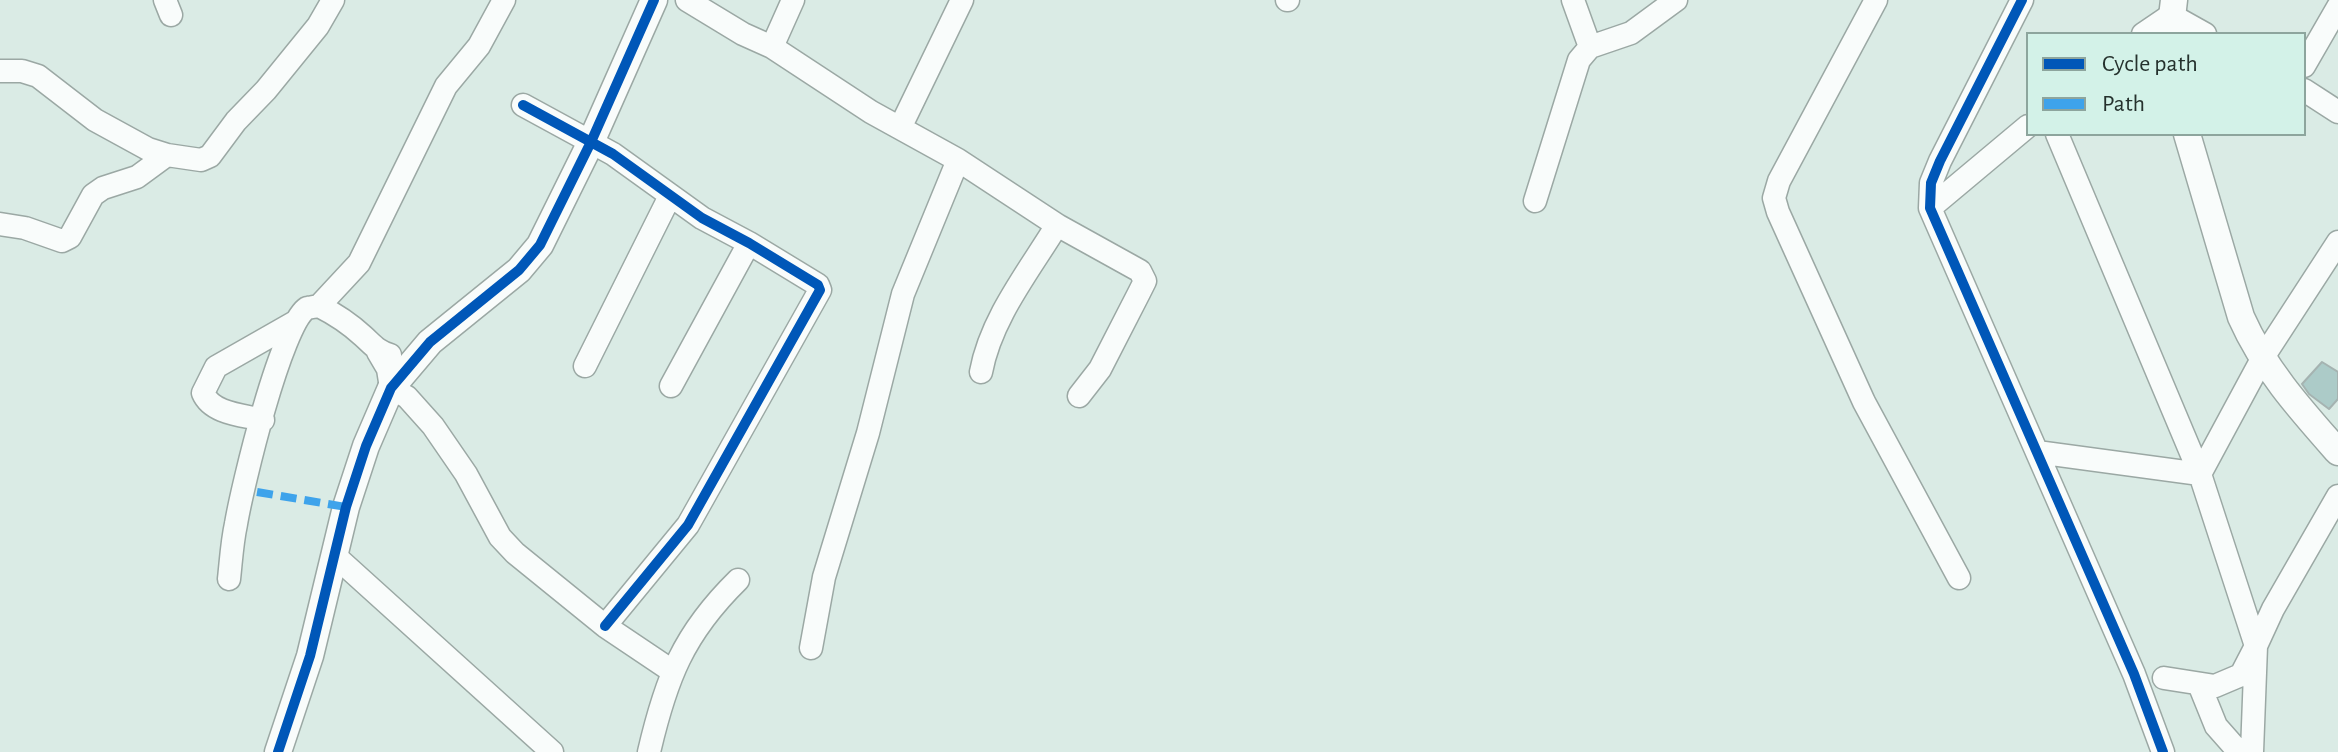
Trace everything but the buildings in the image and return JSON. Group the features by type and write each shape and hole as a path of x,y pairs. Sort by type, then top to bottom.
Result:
{"street":[{"path":"0,71 22,71 38,76 95,120 148,149 201,160 210,156 236,121 266,90 318,26 333,0"},
{"path":"319,306 359,263 446,86 479,46 504,0"},
{"path":"278,752 310,656 334,555 366,446 391,388 409,363 430,342 530,259 558,212 654,0"},
{"path":"687,0 743,34 772,47 840,93 958,160 1057,225 1140,271 1145,281 1100,369 1079,396"},
{"path":"772,47 793,0"},
{"path":"900,128 962,0"},
{"path":"1573,0 1590,47"},
{"path":"1535,201 1579,60 1590,47 1631,33 1676,0"},
{"path":"1876,0 1779,181 1774,198 1864,402 1959,578"},
{"path":"2022,0 1940,161 1931,183 1930,208 2134,674 2163,752"},
{"path":"2306,63 2338,7"},
{"path":"2146,32 2172,16 2201,32"},
{"path":"2306,91 2338,112"},
{"path":"523,105 613,154 702,218 818,285 819,295 688,525 605,626"},
{"path":"1930,208 2026,128"},
{"path":"2058,136 2200,474 2256,646 2252,752"},
{"path":"2188,136 2241,317 2262,359 2338,452"},
{"path":"0,224 25,228 62,241 70,237 93,195 103,188 137,177 167,155"},
{"path":"811,648 824,577 868,433 903,294 958,160"},
{"path":"585,366 670,196"},
{"path":"981,372 985,349 994,329 1057,225"},
{"path":"2200,474 2262,359 2338,242"},
{"path":"671,386 749,243"},
{"path":"229,579 235,526 283,349 295,322 307,308 319,306 364,337 388,369 391,388"},
{"path":"263,420 220,409 206,400 203,393 216,367 295,322"},
{"path":"378,352 409,363"},
{"path":"391,388 407,397 433,426 466,474 500,537 537,572 605,626 672,671"},
{"path":"2037,452 2200,474"},
{"path":"2164,678 2215,686 2241,675 2273,609 2338,496"},
{"path":"334,555 552,752"},
{"path":"649,752 672,671 686,641 718,599 738,580"},
{"path":"2199,684 2216,726 2239,752"}],"marked path":[{"path":"257,492 346,507"}],"cycle path":[{"path":"278,752 310,656 346,507 366,446 391,388 430,342 519,270 540,245 591,142 654,0"},
{"path":"2022,0 1940,161 1931,183 1930,208 2134,674 2163,752"},
{"path":"523,105 613,154 702,218 818,285 820,290 688,525 605,626"}]}
